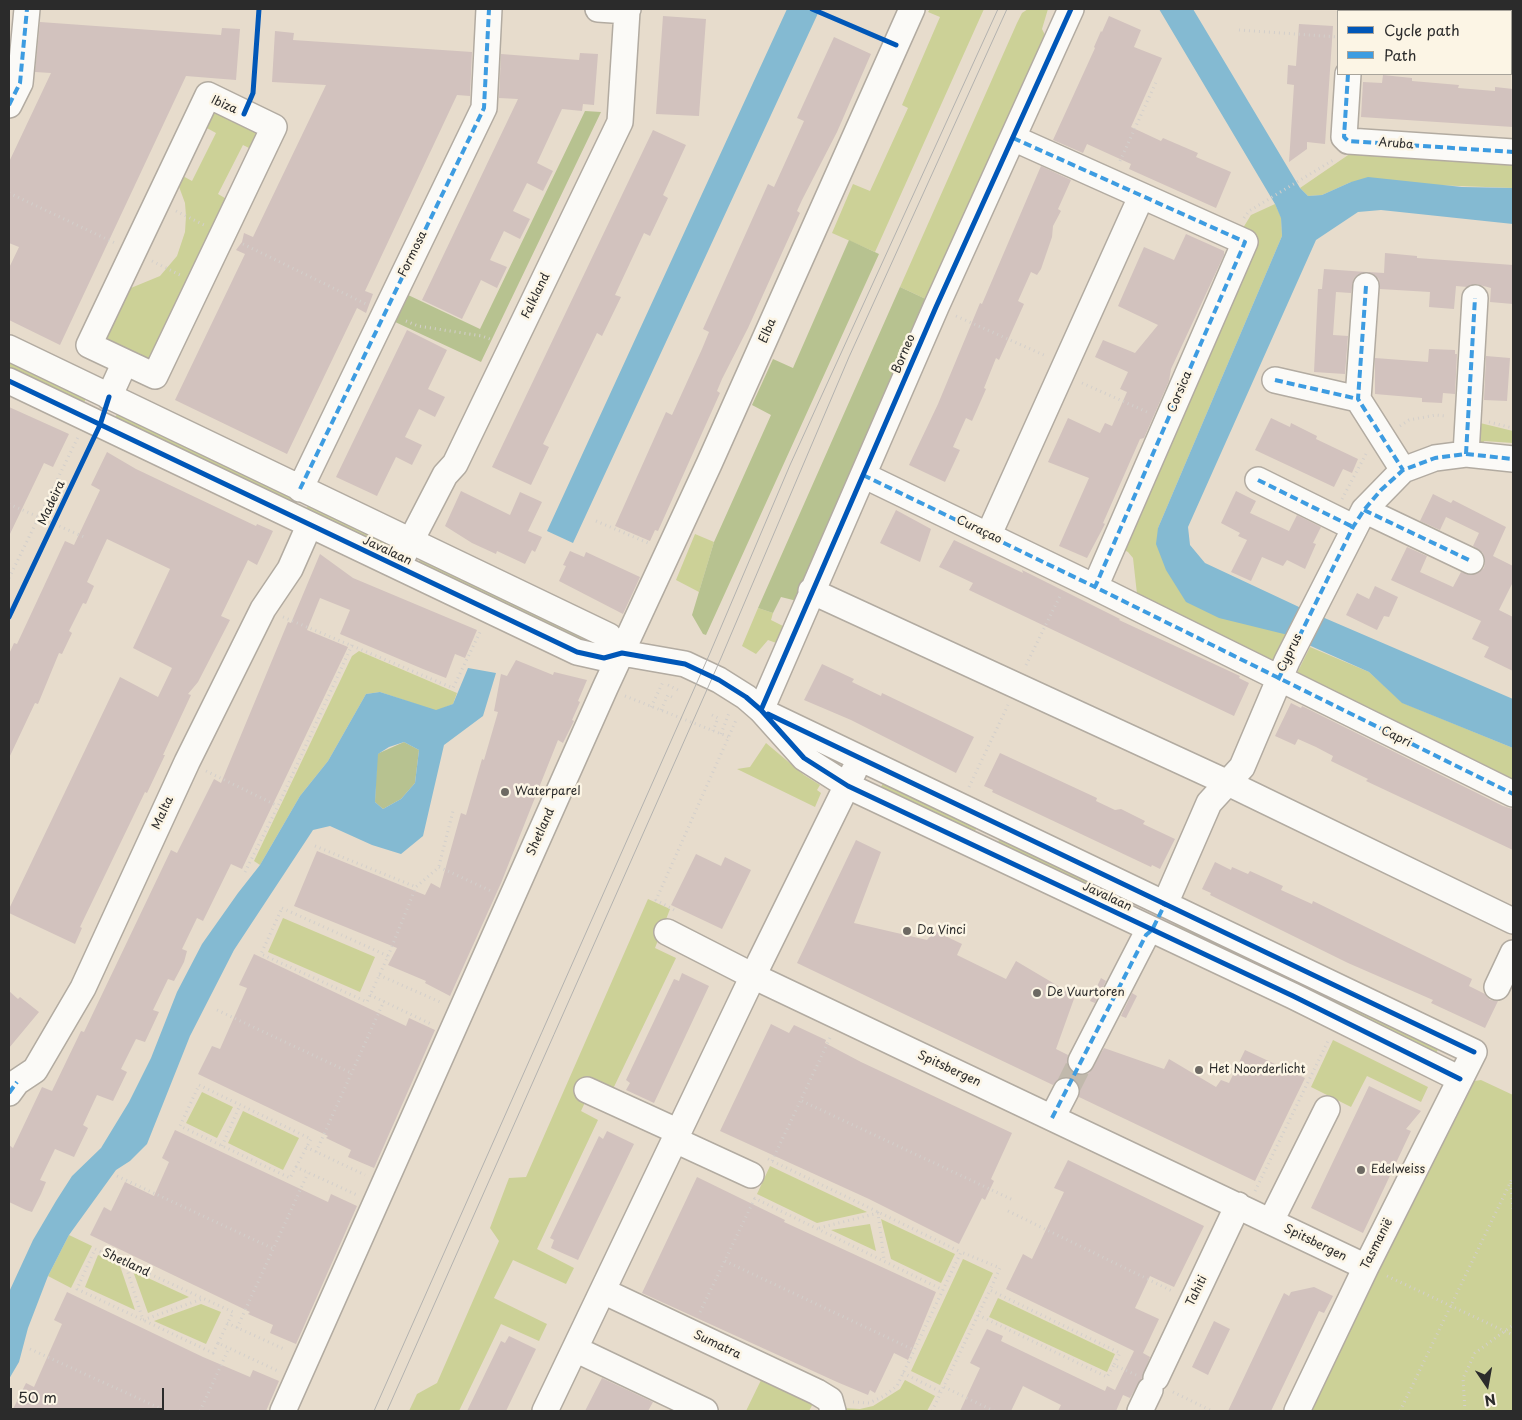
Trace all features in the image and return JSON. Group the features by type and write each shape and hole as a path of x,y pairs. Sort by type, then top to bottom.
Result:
{"street":[{"path":"9,105 20,83 27,9"},
{"name":"Formosa","path":"300,489 484,108 489,9"},
{"path":"598,9 627,10"},
{"name":"Elba","path":"622,653 666,551 706,471 912,9"},
{"name":"Borneo","path":"754,704 811,592 936,307 1071,9"},
{"name":"Falkland","path":"397,567 445,475 455,464 620,122 627,10"},
{"name":"Aruba","path":"1348,75 1344,137 1348,141 1513,152"},
{"name":"Ibiza","path":"208,95 274,127 155,376 89,345 157,202 208,95"},
{"name":"Corsica","path":"1013,138 1140,197 1245,242 1095,587"},
{"path":"989,534 1140,197"},
{"path":"1366,286 1358,399 1403,470"},
{"path":"1466,454 1475,298"},
{"name":"Javalaan","path":"9,348 609,636 622,653"},
{"path":"109,397 125,362"},
{"path":"1275,380 1358,399"},
{"name":"Javalaan","path":"9,381 309,526 577,652 604,658 622,653 684,664 719,680 754,704 858,757 1474,1052 1460,1079 1293,996 848,786 804,758 754,704"},
{"name":"Cyprus","path":"1165,904 1209,803 1242,767 1282,670 1358,518 1403,470 1435,458 1466,454 1513,459"},
{"name":"Curaçao","path":"863,475 989,534 1095,587"},
{"path":"1258,480 1470,562"},
{"name":"Malta","path":"11,1083 34,1070 83,988 187,762 263,609 290,569 309,526"},
{"path":"1095,587 1282,670"},
{"path":"811,592 1228,783 1513,921"},
{"name":"Shetland","path":"283,1411 622,653"},
{"name":"Capri","path":"1282,670 1513,794"},
{"path":"545,1411 753,976 848,786 858,757"},
{"path":"982,849 996,823"},
{"path":"1081,1061 1146,935 1152,930"},
{"name":"Spitsbergen","path":"667,932 753,976 1242,1207 1366,1268"},
{"path":"1497,988 1513,953"},
{"path":"1293,996 1305,972"},
{"name":"Tasmanië","path":"1297,1411 1460,1079"},
{"path":"587,1090 677,1136 755,1184"},
{"path":"1052,1118 1066,1091"},
{"path":"1271,1221 1327,1108"},
{"name":"Tahiti","path":"1151,1389 1225,1232 1242,1207"},
{"name":"Sumatra","path":"602,1291 690,1333 832,1406"},
{"path":"575,1349 706,1411"}],"path":[{"path":"1239,30 1337,37"},
{"path":"1110,183 1158,80"},
{"path":"1255,208 1314,172"},
{"path":"9,193 198,284"},
{"path":"157,202 385,313 418,326 482,336 511,348"},
{"path":"936,307 1168,421"},
{"path":"9,578 87,419"},
{"path":"9,504 84,536"},
{"path":"596,521 666,551"},
{"path":"263,609 453,688 489,611"},
{"path":"245,872 278,806 352,645"},
{"path":"651,706 663,682 678,690"},
{"path":"605,688 729,737"},
{"path":"661,710 668,695 674,698"},
{"path":"667,932 674,909 656,900 729,737 754,704"},
{"path":"721,734 730,713 723,710"},
{"path":"712,715 718,718 712,731"},
{"path":"187,762 278,806"},
{"path":"388,956 282,908 261,954 367,1002 388,956 416,887 439,867 453,811"},
{"path":"314,846 416,887"},
{"path":"439,867 510,900"},
{"path":"379,975 456,1022"},
{"path":"370,995 384,1001 456,1022"},
{"path":"316,1152 384,1001"},
{"path":"217,1010 352,1073"},
{"path":"1242,1207 1339,1019"},
{"path":"772,1160 831,1038"},
{"path":"199,1085 311,1139 290,1178 222,1146 180,1126 199,1085"},
{"path":"802,1101 1013,1200"},
{"path":"222,1146 240,1105"},
{"path":"306,1147 380,1194"},
{"path":"690,1333 725,1261 755,1184 768,1159 772,1160 878,1213 1000,1268 932,1411"},
{"path":"296,1167 308,1173 380,1194"},
{"path":"237,1328 308,1173"},
{"path":"117,1176 274,1249"},
{"path":"1400,1411 1513,1177"},
{"path":"1511,1182 1513,1211"},
{"path":"755,1184 818,1228 943,1290"},
{"path":"1008,1211 1193,1301"},
{"path":"818,1228 878,1213"},
{"path":"878,1213 884,1261"},
{"path":"832,1406 869,1403 884,1396 897,1386 961,1252"},
{"path":"725,1261 914,1350"},
{"path":"125,1263 143,1320 203,1298"},
{"path":"1366,1268 1513,1335"},
{"path":"978,1315 1107,1377 1120,1353 990,1290"},
{"path":"227,1323 237,1328 301,1370 229,1348 218,1342 227,1323"},
{"path":"1465,1411 1463,1378 1475,1353 1513,1325"},
{"path":"200,1411 229,1348"},
{"path":"30,1349 166,1411"},
{"path":"1114,1365 1151,1389 1212,1411"},
{"path":"904,1373 941,1392"},
{"path":"944,1387 994,1411"}],"green space":[{"path":"930,9 984,9 875,252 832,233 853,184 870,191 908,108 902,105 940,17 928,12"},
{"path":"1028,9 1048,9 1042,29 1047,39 930,301 900,287 1017,23 1022,13"},
{"path":"585,111 601,112 481,362 393,321 406,294 480,329"},
{"path":"214,113 228,115 259,133 255,151 243,145 218,194 230,201 150,359 107,339 106,332 126,290 160,276 177,256 185,232 186,216 185,203 178,184 181,175 192,181 216,133 205,127"},
{"path":"1354,151 1513,162 1513,188 1351,182 1322,195 1308,196 1300,188"},
{"path":"1275,204 1281,217 1282,236 1158,528 1287,636 1277,661 1268,666 1137,594 1133,558 1128,552 1120,548 1243,228 1251,215"},
{"path":"849,240 879,254 706,635 703,634 692,615 714,542 771,415 752,405 773,359 793,368"},
{"path":"900,287 930,301 797,601 781,597 773,613 758,608"},
{"path":"9,356 88,395 81,408 9,373"},
{"path":"119,409 300,496 294,509 113,423"},
{"path":"1476,422 1513,431 1513,443 1484,441 1483,445 1478,446"},
{"path":"310,500 391,543 386,552 304,515"},
{"path":"695,534 714,542 699,592 676,580"},
{"path":"421,557 595,637 592,647 429,574 419,562"},
{"path":"758,608 773,613 771,620 785,627 779,644 768,640 756,654 742,646"},
{"path":"1310,647 1369,672 1403,703 1513,748 1513,783 1297,673"},
{"path":"359,651 457,693 453,704 436,711 380,692 366,694 328,761 300,796 260,865 254,861 352,656"},
{"path":"404,742 419,750 415,783 401,799 383,809 375,802 377,754"},
{"path":"766,743 804,775 820,785 817,790 821,793 815,807 737,769 750,767"},
{"path":"886,777 977,827 975,831 972,833 879,791"},
{"path":"999,837 1136,897 1130,910 998,846"},
{"path":"648,899 670,909 655,948 676,958 612,1091 594,1083 581,1111 598,1120 537,1249 574,1268 566,1284 513,1260 494,1298 547,1324 539,1341 501,1324 459,1411 409,1411 417,1394 437,1383 499,1241 490,1228 509,1178 526,1177"},
{"path":"1179,917 1289,976 1286,982 1172,932"},
{"path":"283,918 375,957 360,992 268,952"},
{"path":"1310,983 1442,1042 1434,1057 1305,992"},
{"path":"1333,1040 1428,1087 1421,1102 1367,1076 1351,1107 1311,1087"},
{"path":"1481,1080 1513,1095 1513,1411 1309,1411 1468,1082"},
{"path":"202,1092 233,1107 217,1138 186,1123"},
{"path":"243,1111 299,1138 283,1170 228,1143"},
{"path":"770,1166 867,1212 817,1223 757,1194"},
{"path":"881,1219 955,1254 941,1283 891,1259"},
{"path":"870,1224 876,1251 831,1230"},
{"path":"69,1235 92,1246 71,1288 48,1276"},
{"path":"98,1255 119,1263 135,1310 85,1287"},
{"path":"963,1259 993,1273 940,1385 911,1371"},
{"path":"133,1271 189,1297 148,1313"},
{"path":"998,1298 1115,1354 1107,1372 989,1317"},
{"path":"201,1304 221,1312 206,1344 154,1321"},
{"path":"763,1376 815,1400 809,1411 746,1411"},
{"path":"905,1380 935,1396 927,1411 838,1411 843,1408 860,1409 873,1406 900,1389"}],"water":[{"path":"787,9 820,9 573,543 547,531"},
{"path":"1159,9 1193,9 1300,188 1308,196 1322,195 1351,182 1368,177 1462,187 1513,188 1513,224 1381,210 1358,212 1316,240 1188,527 1190,545 1205,563 1299,607 1513,699 1513,748 1402,703 1369,672 1284,634 1219,618 1186,602 1166,570 1156,544 1158,528 1282,236 1281,218 1275,204"},
{"path":"468,668 496,673 483,716 444,745 423,836 401,854 372,845 330,826 313,830 234,950 190,1036 147,1144 130,1161 116,1170 69,1235 48,1276 28,1328 19,1362 9,1379 9,1292 33,1240 72,1176 101,1148 129,1102 151,1058 177,992 202,944 260,865 300,796 328,761 366,694 380,692 436,710 453,704","holes":["404,742 419,750 415,783 401,799 383,809 375,802 378,754 389,747"]}],"building":[{"path":"663,16 706,19 699,116 656,114"},
{"path":"1109,16 1141,30 1134,47 1162,58 1131,127 1161,141 1163,138 1198,153 1196,157 1231,172 1216,208 1129,169 1131,164 1087,144 1083,153 1053,140"},
{"path":"40,22 221,35 222,28 240,29 236,80 186,76 60,345 9,320 9,268 19,247 9,243 9,162 51,73 35,72"},
{"path":"1299,24 1333,26 1325,144 1307,142 1307,149 1289,162 1294,85 1287,84 1288,65 1296,66"},
{"path":"275,31 294,33 293,40 472,52 470,96 457,95 365,291 373,294 366,313 357,308 287,454 175,400 245,254 236,250 242,242 244,233 253,237 326,85 272,82"},
{"path":"834,37 871,54 837,132 797,211 800,213 748,328 722,379 717,391 720,393 658,531 655,530 650,541 615,526 666,412 672,415 702,349 709,332 703,329 768,184 774,187 804,121 797,118"},
{"path":"580,53 598,54 594,105 583,104 582,111 562,109 537,163 553,171 543,191 527,183 513,211 530,219 520,239 504,231 490,260 507,267 497,288 481,280 462,319 422,300 518,99 499,98 501,54 579,60"},
{"path":"1383,75 1412,78 1412,81 1459,85 1458,88 1495,91 1495,87 1513,89 1513,127 1361,117 1363,82 1382,83"},
{"path":"653,130 686,145 663,195 668,198 650,236 644,233 615,295 621,297 602,336 597,333 543,444 549,447 531,485 492,467"},
{"path":"1041,166 1071,180 1058,209 1061,211 1053,226 1052,237 1041,269 1037,275 1031,272 1018,301 1024,304 999,360 996,358 984,388 986,389 972,421 966,418 953,447 960,450 945,482 909,465 938,404 980,303 982,304"},
{"path":"1186,234 1224,251 1224,255 1171,369 1169,381 1144,438 1140,439 1103,523 1105,524 1087,558 1059,546 1089,478 1048,462 1068,418 1100,433 1105,423 1112,426 1127,392 1120,389 1128,372 1095,357 1103,340 1135,353 1158,325 1118,306 1144,247 1174,260"},
{"path":"1385,253 1417,256 1417,258 1513,265 1513,304 1490,302 1491,288 1476,284 1467,287 1456,286 1454,309 1429,307 1430,292 1380,289 1379,279 1368,272 1384,273"},
{"path":"1324,269 1366,272 1354,278 1351,293 1336,292 1333,335 1348,336 1345,374 1314,372 1318,289 1322,289"},
{"path":"407,330 447,350 428,389 445,397 435,417 419,409 405,437 422,445 412,465 396,457 377,496 336,477"},
{"path":"1429,349 1455,350 1455,354 1457,354 1455,394 1443,393 1442,403 1422,402 1422,398 1375,394 1375,358 1428,362"},
{"path":"1486,356 1510,358 1507,401 1484,400"},
{"path":"9,407 69,434 53,467 44,463 9,536"},
{"path":"1271,418 1290,427 1291,423 1317,436 1316,439 1358,459 1352,473 1343,469 1334,487 1255,450"},
{"path":"107,452 136,469 256,526 257,524 273,531 257,565 248,560 221,616 230,620 198,682 188,694 191,695 163,755 165,755 147,793 145,792 80,927 82,928 75,944 9,913 9,909 120,677 158,697 172,668 133,648 170,569 107,539 87,582 94,586 86,604 83,603 69,631 72,633 62,654 59,653 38,704 35,703 9,758 9,654 14,643 17,644 65,541 74,545 100,490 91,485"},
{"path":"461,491 510,515 520,492 542,502 528,531 542,537 535,552 532,550 525,564 497,551 496,554 472,543 445,526"},
{"path":"1236,491 1256,501 1250,513 1289,531 1297,515 1321,527 1313,543 1316,544 1305,569 1287,560 1283,566 1262,557 1251,581 1231,572 1247,540 1238,536 1240,533 1221,523"},
{"path":"1433,494 1451,503 1453,500 1506,527 1493,556 1513,566 1513,582 1499,610 1513,617 1513,671 1484,657 1489,647 1472,639 1481,621 1391,580 1407,547 1427,556 1420,572 1453,587 1461,572 1473,575 1484,568 1485,560 1483,553 1473,546 1479,533 1446,517 1440,530 1420,521"},
{"path":"896,510 931,529 920,562 880,543"},
{"path":"954,540 1023,573 1022,570 1119,620 1240,676 1239,678 1249,683 1234,716 969,590 973,583 939,567"},
{"path":"570,551 584,557 586,552 640,577 623,614 559,581 566,566 563,565"},
{"path":"320,554 353,578 477,630 465,658 455,654 446,678 423,669 340,634 350,610 320,598 307,630 348,647 242,869 231,864 203,921 197,918 182,949 187,951 184,962 174,981 168,979 153,1010 159,1012 145,1042 136,1039 121,1069 127,1072 113,1101 97,1095 83,1125 88,1128 74,1157 55,1149 40,1180 46,1182 41,1194 32,1212 26,1210 9,1202 9,1145 13,1148 42,1087 52,1091 81,1031 84,1032 171,850 177,853 214,779 221,783 288,622 291,623"},
{"path":"1375,586 1398,597 1389,617 1384,616 1377,630 1346,615 1357,593 1369,599"},
{"path":"516,660 553,675 554,672 587,680 578,701 580,702 572,720 574,721 563,743 558,740 501,883 450,996 425,983 426,981 388,965 397,948 294,906 317,851 425,895 431,883 440,888 461,813 466,815 498,712 494,711 501,674 507,676"},
{"path":"822,664 854,679 852,682 881,696 882,693 974,737 956,773 851,720 804,700"},
{"path":"1291,703 1301,708 1302,706 1503,806 1513,809 1513,850 1366,781 1368,779 1331,761 1333,756 1316,747 1298,739 1295,745 1275,736"},
{"path":"1000,753 1097,798 1096,801 1115,810 1121,809 1145,821 1143,824 1175,839 1160,869 1152,865 1151,867 992,792 993,790 984,786"},
{"path":"856,840 881,852 854,923 927,940 935,931 962,944 957,955 1006,979 1016,961 1075,996 1056,1049 1068,1055 1067,1062 1074,1074 1082,1075 1089,1073 1104,1048 1164,1069 1169,1059 1216,1087 1221,1080 1229,1083 1245,1050 1305,1078 1255,1181 1079,1097 1078,1084 1072,1078 1059,1079 1053,1085 797,963"},
{"path":"696,854 721,866 725,857 751,870 722,929 671,905"},
{"path":"1215,862 1231,870 1232,867 1248,874 1250,871 1283,886 1281,890 1312,904 1313,901 1472,979 1469,986 1485,994 1490,1000 1498,1001 1485,1028 1431,1003 1433,1000 1348,963 1210,895 1211,893 1202,889"},
{"path":"254,954 406,1026 409,1018 435,1030 374,1168 348,1157 351,1150 326,1138 328,1136 198,1074 212,1046 220,1049 247,988 239,985"},
{"path":"682,973 709,986 654,1103 626,1090 630,1083 626,1080 674,979 679,981"},
{"path":"1101,978 1106,981 1095,1003 1090,1001"},
{"path":"9,991 39,1012 9,1048"},
{"path":"1132,993 1137,996 1126,1018 1121,1016"},
{"path":"771,1024 789,1033 794,1025 826,1040 825,1043 861,1062 1012,1133 991,1179 994,1181 985,1200 982,1198 959,1244 869,1199 720,1131"},
{"name":"Edelweiss","path":"1369,1086 1421,1111 1406,1129 1411,1131 1363,1233 1311,1208"},
{"path":"175,1130 328,1202 331,1194 357,1206 296,1344 270,1333 273,1325 248,1314 250,1312 90,1235 104,1207 111,1211 125,1182 154,1196 169,1162 162,1158"},
{"path":"607,1131 634,1144 578,1260 551,1248 554,1240 550,1238 599,1136 603,1139"},
{"path":"1068,1160 1204,1226 1174,1287 1150,1276 1135,1308 1159,1319 1143,1353 1150,1357 1142,1378 1130,1398 1123,1395 1116,1411 1058,1411 1061,1405 1023,1386 1011,1411 960,1411 980,1368 970,1363 987,1329 1003,1336 1001,1341 1105,1391 1107,1386 1115,1390 1134,1351 1006,1289 1023,1254 1032,1259 1064,1192 1054,1188"},
{"path":"697,1177 785,1220 784,1222 936,1292 908,1360 894,1353 875,1393 870,1390 868,1395 837,1382 642,1293"},
{"path":"1314,1287 1333,1296 1324,1313 1319,1311 1271,1411 1228,1411 1284,1293 1289,1296 1291,1292"},
{"path":"67,1292 203,1357 250,1377 253,1370 279,1381 266,1411 12,1411 26,1383 34,1387 62,1324 54,1320"},
{"path":"1214,1321 1230,1329 1208,1375 1192,1367"},
{"path":"509,1336 536,1349 506,1411 467,1411 501,1341 505,1343"},
{"path":"602,1378 653,1402 648,1411 585,1411"}],"tunnel":[{"path":"1066,1091 1081,1061"}],"tram line":[{"path":"374,1411 710,653 790,465 998,9"},
{"path":"387,1411 721,658 849,357 1007,9"}],"marked path":[{"path":"9,105 20,83 27,9"},
{"path":"300,489 484,108 489,9"},
{"path":"1348,75 1344,137 1348,141 1513,152"},
{"path":"1013,138 1245,242 1095,587 1513,794"},
{"path":"1366,286 1358,399 1403,470"},
{"path":"1466,454 1475,298"},
{"path":"1275,380 1358,399"},
{"path":"1278,680 1353,527 1381,490 1403,470 1435,458 1466,454 1513,459"},
{"path":"863,475 1095,587"},
{"path":"1258,480 1353,527"},
{"path":"1364,510 1471,561"},
{"path":"1052,1118 1146,935 1152,930 1165,904"},
{"path":"9,1093 17,1082"}],"cycle path":[{"path":"244,114 253,93 259,9"},
{"path":"812,9 896,45"},
{"path":"761,710 936,307 1071,9"},
{"path":"9,381 577,652 604,658 622,653 685,664 719,680 746,697 761,710 804,758 848,786 1293,996 1460,1079"},
{"name":"Madeira","path":"9,617 100,425 109,397"},
{"path":"768,714 1474,1052"}],"place":[{"name":"Waterparel","path":"505,792"},
{"name":"Da Vinci","path":"907,931"},
{"name":"De Vuurtoren","path":"1037,993"},
{"name":"Het Noorderlicht","path":"1199,1070"},
{"name":"Edelweiss","path":"1361,1170"}]}
